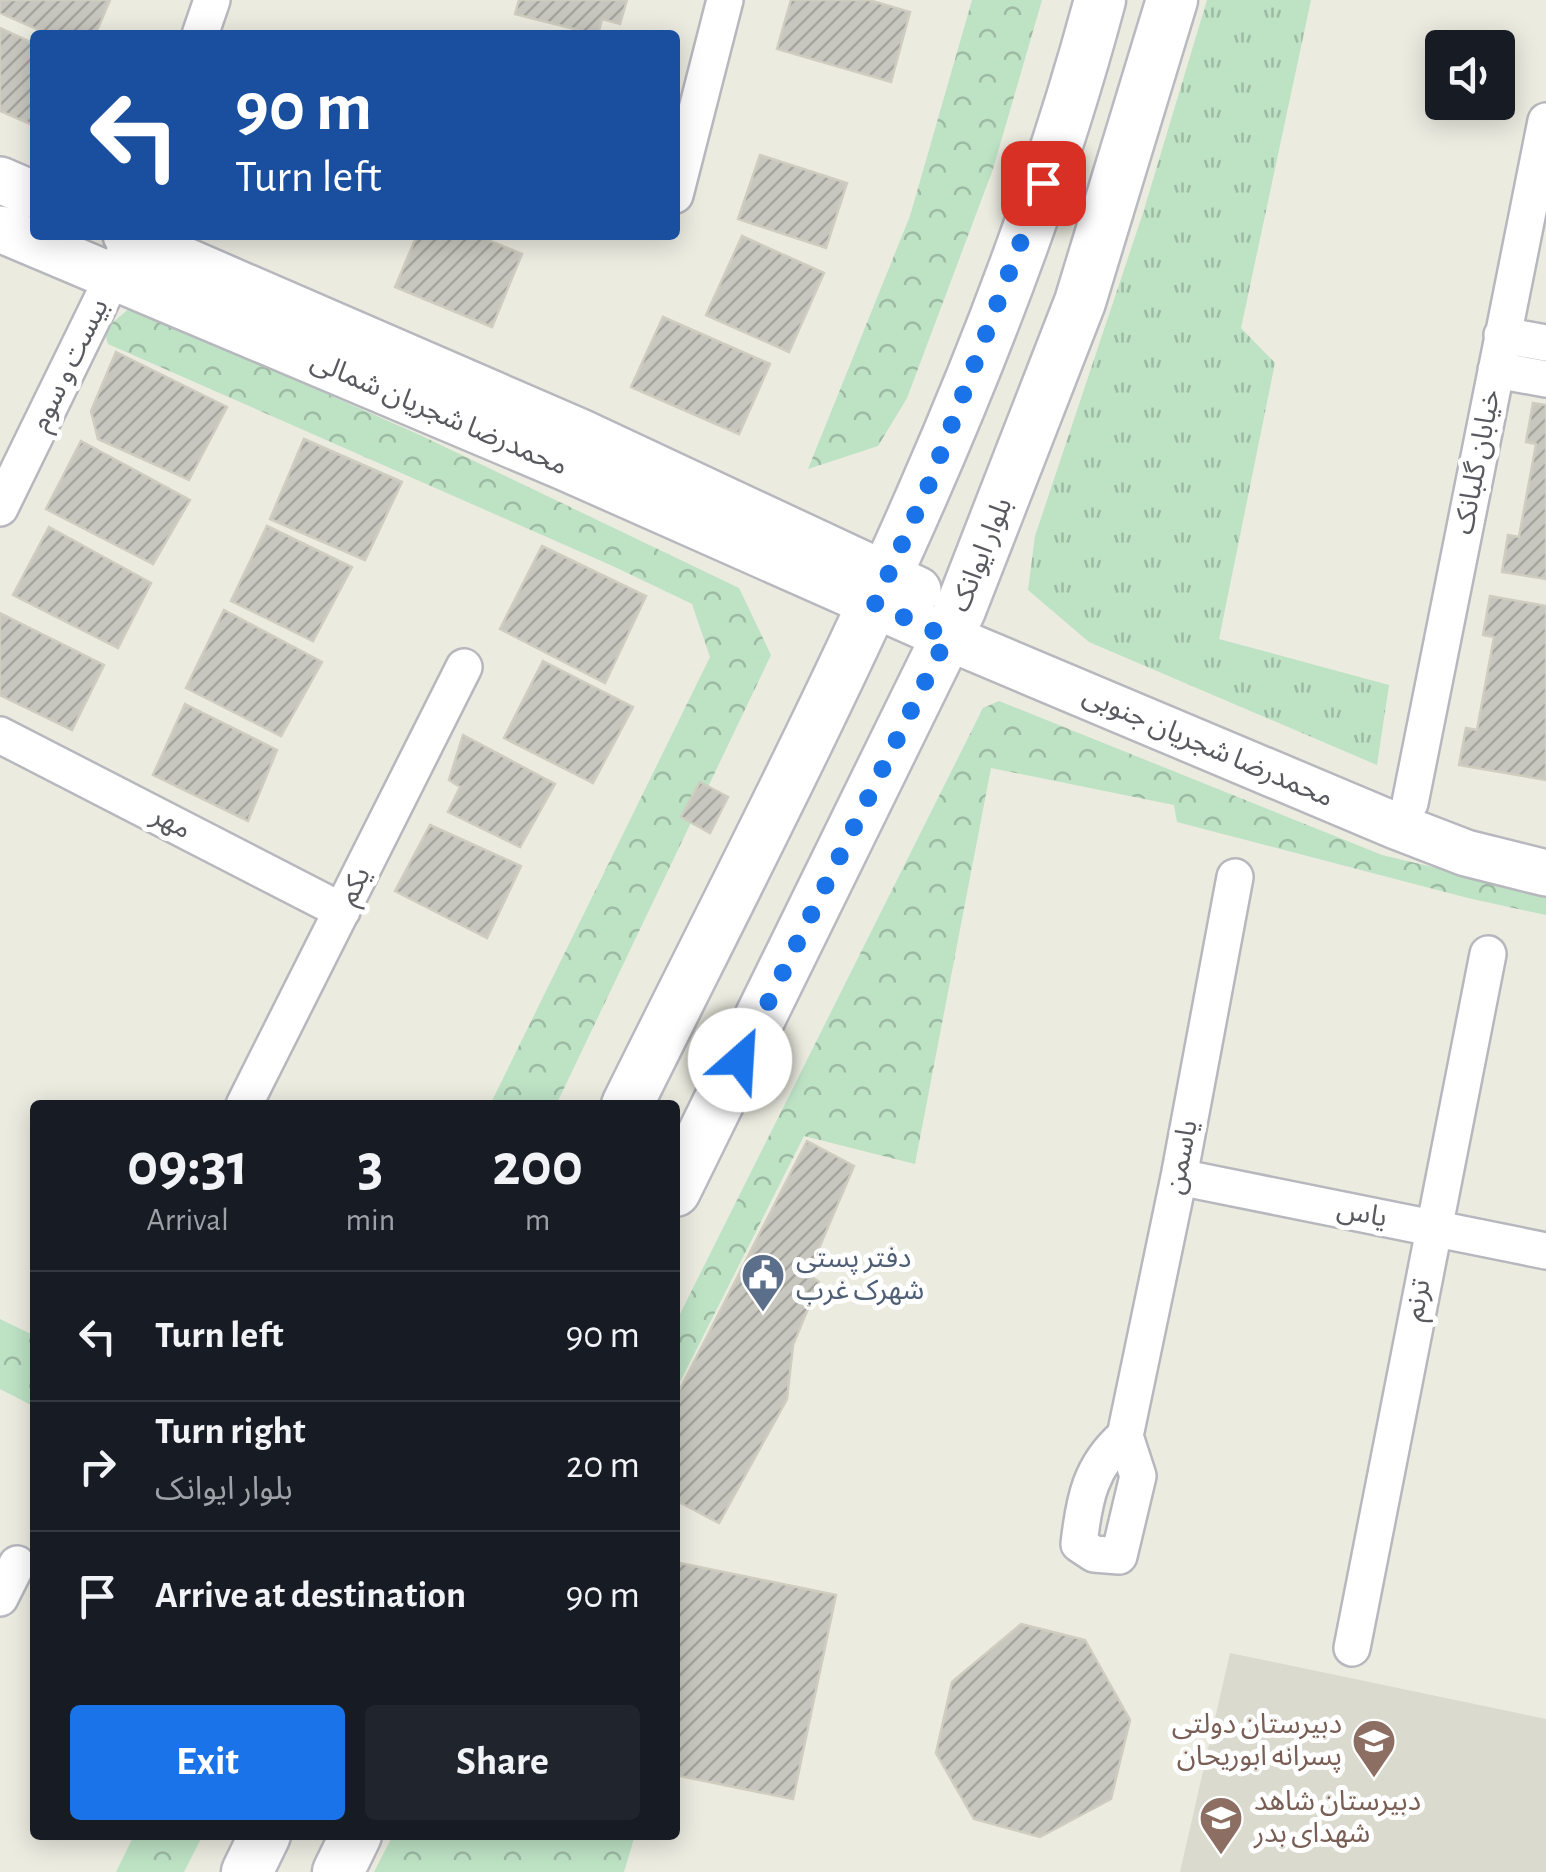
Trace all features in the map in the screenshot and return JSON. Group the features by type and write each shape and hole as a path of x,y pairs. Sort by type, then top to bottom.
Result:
{"main road":[{"path":"629,1100 881,590 930,482 1032,219 1100,0"},
{"name":"بلوار ایوانک","path":"680,1182 954,623 1080,302 1172,0"},
{"path":"247,1872 263,1840"},
{"path":"338,1872 354,1840"}],"street":[{"path":"202,30 212,0"},
{"path":"680,175 726,0"},
{"name":"خیابان گلبانک","path":"1410,803 1546,121"},
{"path":"0,180 30,193"},
{"name":"محمدرضا شجریان شمالی","path":"0,229 30,233"},
{"name":"محمدرضا شجریان شمالی","path":"82,240 126,246 580,432 881,590 954,623"},
{"name":"بیست و سوم","path":"0,508 126,246"},
{"path":"1502,335 1546,343"},
{"path":"1496,370 1546,379"},
{"name":"محمدرضا شجریان جنوبی","path":"954,623 1485,832 1546,844"},
{"name":"محمدرضا شجریان جنوبی","path":"954,623 1396,826 1466,854 1546,874"},
{"name":"یکم","path":"247,1100 464,667"},
{"name":"مهر","path":"0,735 342,911"},
{"name":"یاسمن","path":"1125,1436 1179,1178 1235,877"},
{"name":"ترنم","path":"1352,1648 1488,954"},
{"name":"یاس","path":"1179,1178 1546,1251"},
{"path":"0,1598 17,1564"}],"shaded area":[{"name":"دبیرستان دولتی پسرانه ابوریحان","path":"1230,1653 1546,1719 1546,1872 1180,1872"}],"green space":[{"path":"972,0 1042,0 993,169 907,398 878,446 808,469 910,216"},
{"path":"1207,0 1311,0 1241,328 1275,363 1219,639 1389,685 1377,765 1089,642 1028,590 1035,536 1143,213"},
{"path":"131,307 422,436 739,588 771,655 558,1100 492,1100 710,657 692,604 108,344 104,330"},
{"path":"999,701 1382,855 1546,894 1546,915 1177,822 1174,805 991,768 915,1164 804,1136 680,1382 680,1314 983,708"},
{"path":"0,1319 30,1334 30,1404 0,1389"},
{"path":"132,1840 200,1840 184,1872 116,1872"},
{"path":"390,1840 634,1840 624,1872 374,1872"}],"building":[{"path":"0,0 110,0 97,30 39,30 0,13"},
{"path":"519,0 627,0 620,24 602,19 599,30 578,30 515,14"},
{"path":"791,0 869,0 910,12 891,82 777,49"},
{"path":"0,28 30,42 30,124 0,111"},
{"path":"760,155 847,183 826,248 738,219"},
{"path":"742,236 824,273 789,352 706,315"},
{"path":"415,240 488,240 522,254 492,327 395,287"},
{"path":"663,317 770,364 739,434 631,387"},
{"path":"116,352 227,407 189,480 98,439 91,411"},
{"path":"1533,403 1546,405 1546,579 1502,572 1508,535 1519,537 1536,444 1526,442"},
{"path":"304,439 402,482 365,560 270,519"},
{"path":"81,441 190,500 153,564 46,509"},
{"path":"267,526 352,567 313,641 231,601"},
{"path":"49,527 151,583 118,648 13,595"},
{"path":"542,546 646,596 605,683 500,629"},
{"path":"1490,596 1546,606 1546,780 1459,765 1466,728 1477,730 1494,637 1483,635"},
{"path":"224,610 322,662 281,736 186,688"},
{"path":"0,613 104,665 72,730 0,695"},
{"path":"543,661 633,707 593,783 504,738"},
{"path":"185,704 277,750 248,821 153,775"},
{"path":"463,735 555,784 520,847 448,812 460,787 449,780"},
{"path":"700,782 728,797 710,833 681,817"},
{"path":"430,825 521,866 487,938 395,891"},
{"name":"دفتر پستی شهرک غرب","path":"807,1141 854,1166 808,1274 819,1282 793,1345 787,1399 719,1523 680,1503 680,1389"},
{"path":"680,1563 836,1595 793,1799 680,1776"},
{"path":"1021,1624 1085,1640 1130,1720 1111,1799 1040,1837 974,1819 936,1753 952,1682"}],"place":[{"name":"دفتر پستی شهرک غرب","path":"763,1313"},
{"name":"دبیرستان دولتی پسرانه ابوریحان","path":"1374,1779"},
{"name":"دبیرستان شاهد شهدای بدر","path":"1221,1856"}],"route":[{"path":"740,1060 947,637 875,604 930,482 1043,183"}]}
